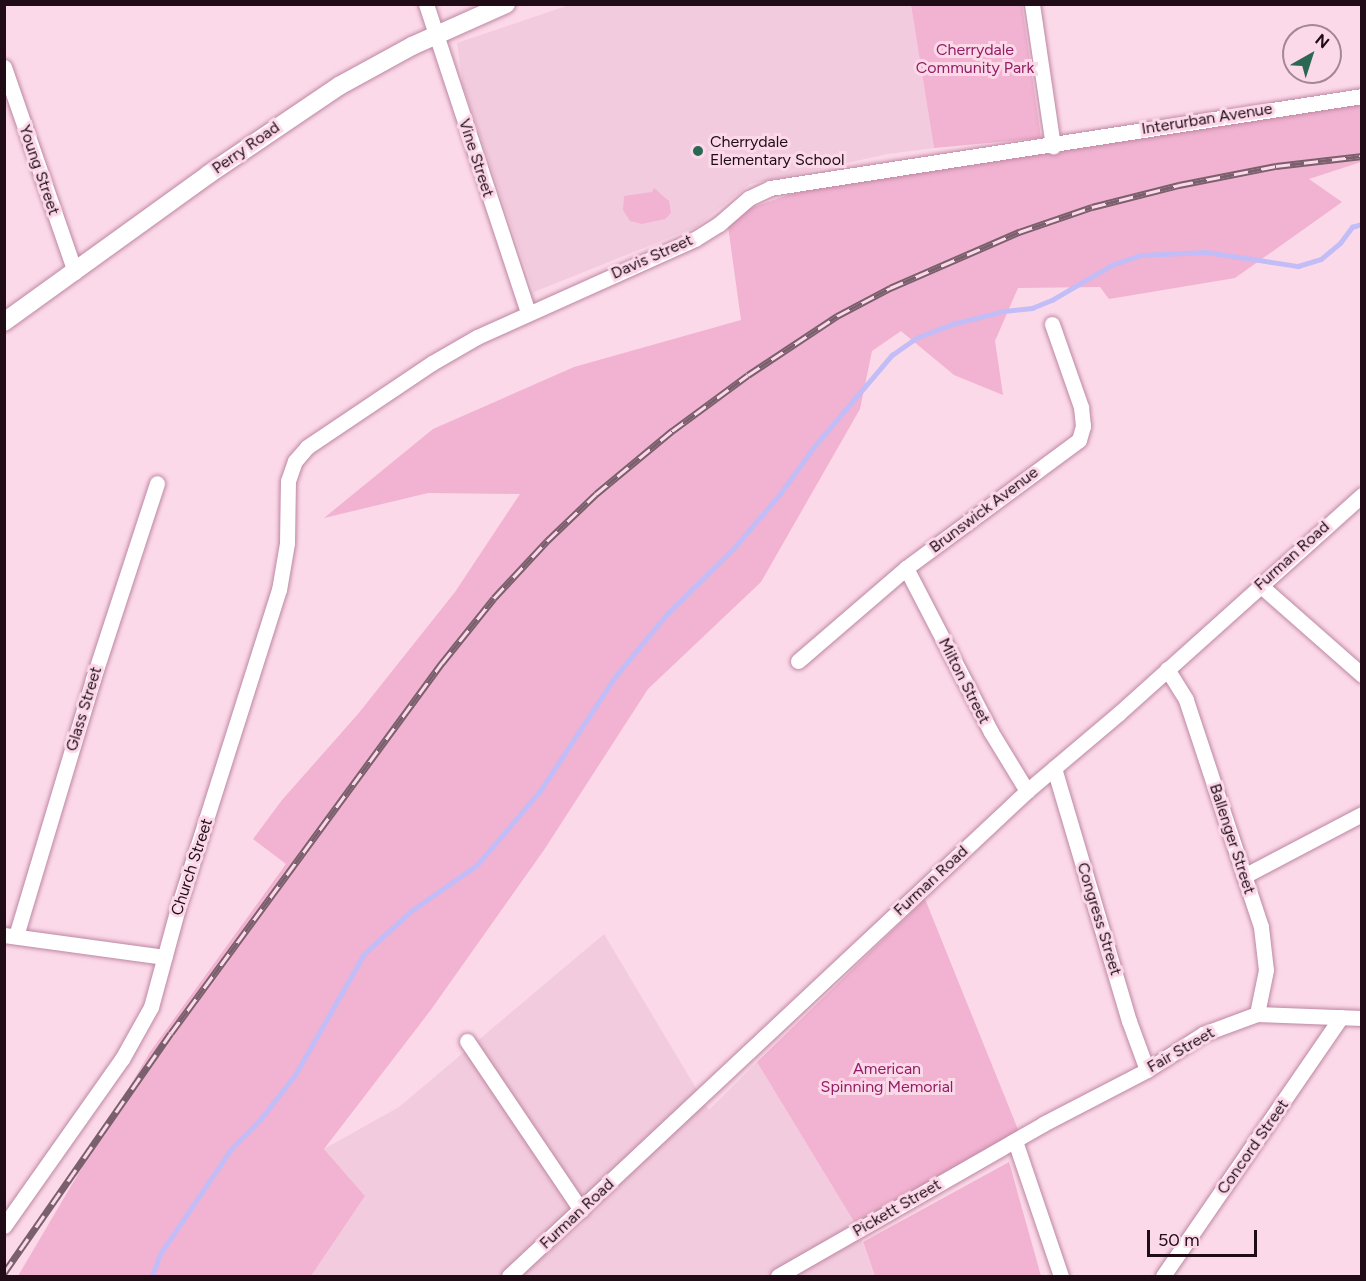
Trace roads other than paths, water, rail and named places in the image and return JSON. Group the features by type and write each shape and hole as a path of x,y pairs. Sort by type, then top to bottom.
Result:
{"street":[{"name":"Vine Street","path":"426,4 528,312"},
{"name":"Perry Road","path":"4,322 297,113 384,61 435,35 506,4"},
{"path":"1032,4 1053,146"},
{"name":"Young Street","path":"4,67 75,272"},
{"name":"Interurban Avenue","path":"1053,146 1192,120 1362,96"},
{"name":"Davis Street","path":"290,472 298,456 307,447 432,363 528,312 695,238 719,224 749,198 770,188 1053,146"},
{"name":"Brunswick Avenue","path":"798,662 906,568 1079,440 1083,426 1081,407 1052,324"},
{"name":"Church Street","path":"4,1226 137,1035 150,1007 279,590 287,543 290,472"},
{"name":"Glass Street","path":"10,935 157,483"},
{"name":"Furman Road","path":"509,1276 1026,791 1362,495"},
{"name":"Milton Street","path":"906,568 991,732 1026,791"},
{"path":"1260,585 1362,675"},
{"name":"Ballenger Street","path":"1167,669 1186,700 1264,944 1266,980 1257,1014"},
{"name":"Congress Street","path":"1053,768 1126,1010 1147,1070"},
{"path":"1244,876 1362,814"},
{"path":"10,935 165,957"},
{"name":"Fair Street","path":"1015,1141 1147,1070 1203,1034 1257,1014 1362,1018"},
{"name":"Concord Street","path":"1163,1276 1341,1017"},
{"path":"467,1041 581,1210"},
{"path":"1015,1141 1061,1276"},
{"name":"Pickett Street","path":"778,1276 1015,1141"}],"waterway":[{"path":"152,1276 160,1254 231,1149 260,1120 295,1075 364,954 411,911 477,865 540,791 615,677 667,614 734,548 780,494 813,448 892,355 916,338 952,324 1004,311 1032,308 1052,300 1112,265 1141,255 1206,252 1298,266 1321,259 1340,243 1352,227 1362,224"}],"railway":[{"path":"4,1273 171,1033 442,663 494,598 547,541 596,494 672,431 748,375 837,316 890,288 1019,232 1092,207 1179,185 1276,166 1362,156"}],"place":[{"name":"Cherrydale Elementary School","path":"698,151"}],"park label":[{"name":"Cherrydale Community Park","path":"975,59"},
{"name":"American Spinning Memorial","path":"887,1078"}]}
